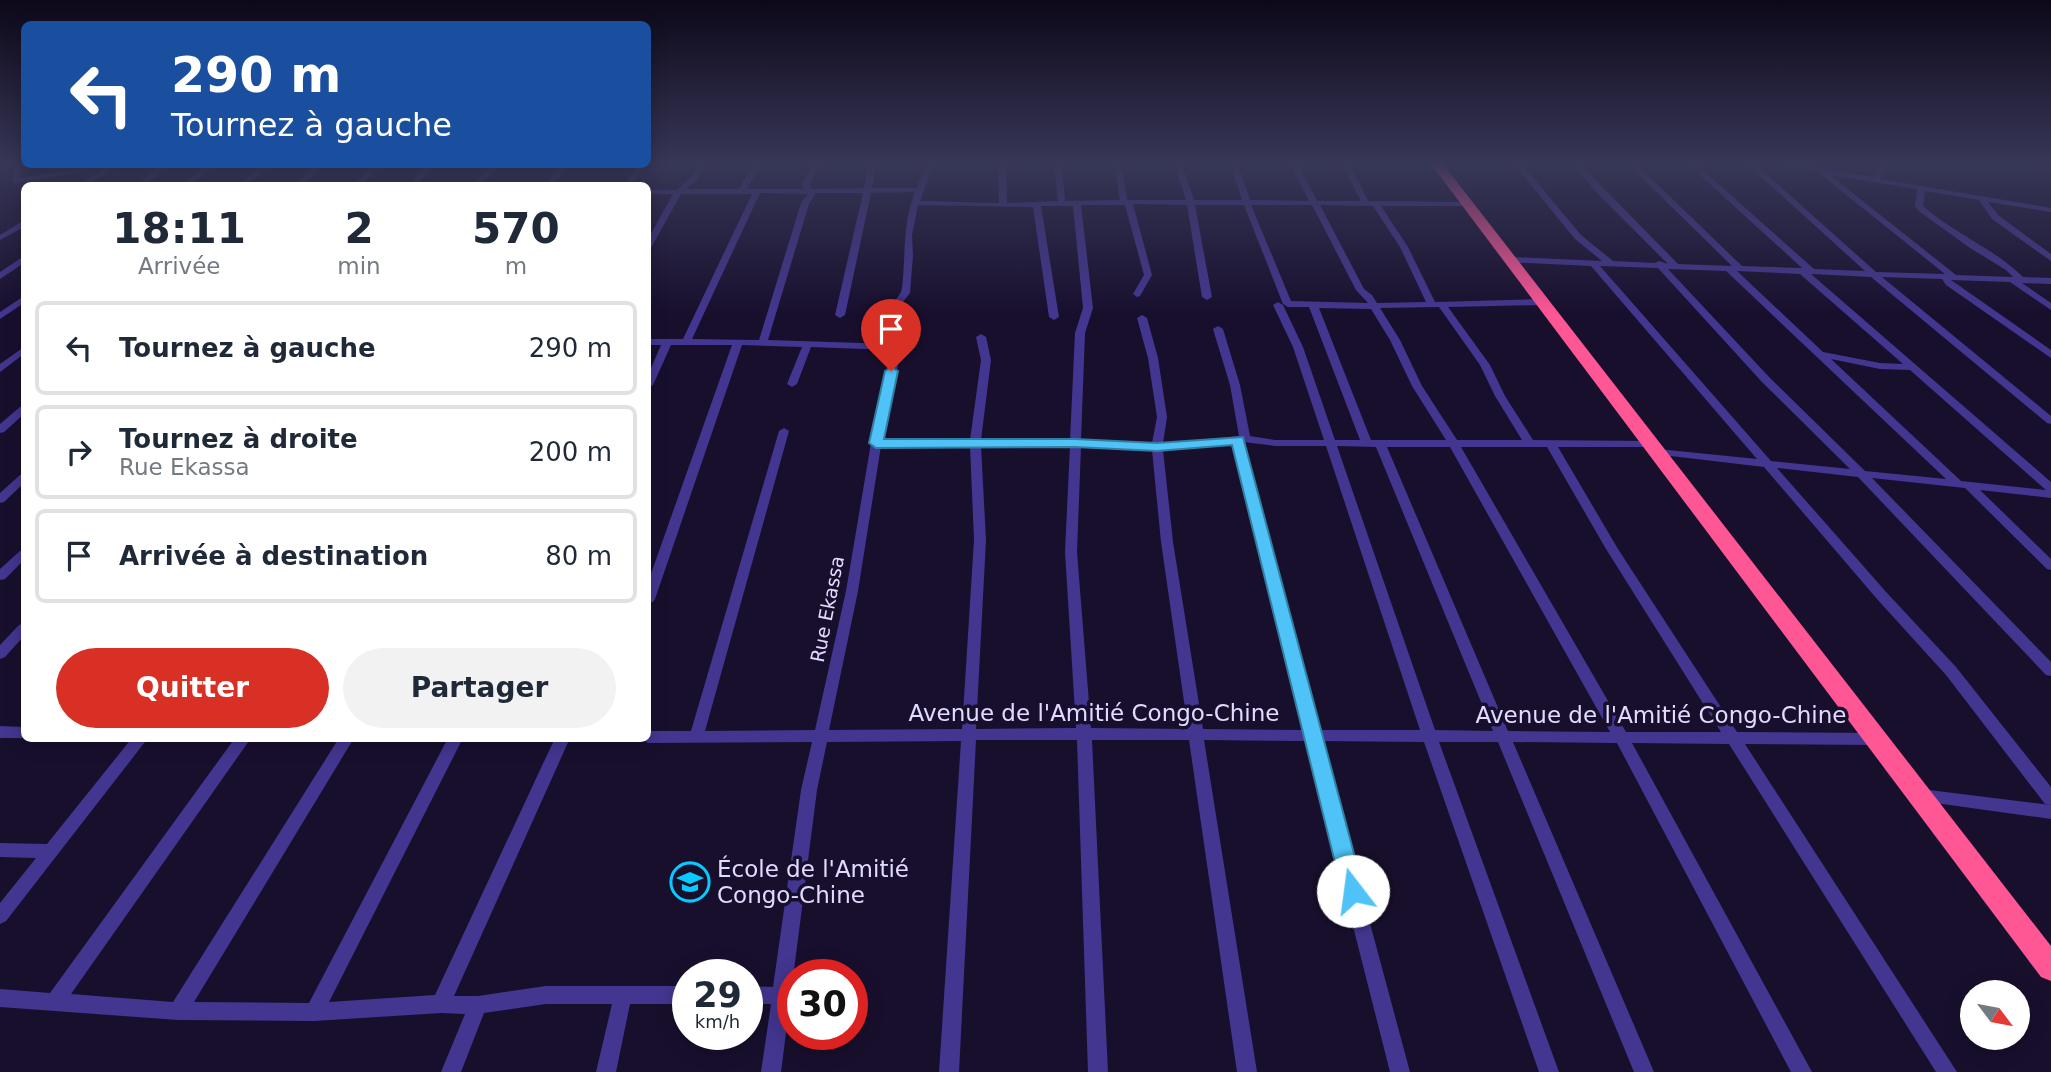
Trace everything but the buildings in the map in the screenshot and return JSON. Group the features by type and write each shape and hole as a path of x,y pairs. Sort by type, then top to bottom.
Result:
{"highway":[{"path":"1476,214 2051,968"}],"street":[{"path":"651,241 666,214"},
{"path":"686,342 747,214"},
{"path":"763,342 802,214"},
{"path":"840,315 862,214"},
{"name":"Rue Ekassa","path":"787,959 809,790 852,591 876,443 897,347 894,312 906,293 908,236 912,214"},
{"path":"1038,214 1054,317"},
{"path":"1078,214 1088,308 1080,333 1071,552 1084,734 1098,1072"},
{"path":"1129,214 1148,275 1137,294"},
{"path":"1193,214 1207,297"},
{"path":"1251,214 1288,304 1542,302"},
{"path":"1321,214 1360,290 1373,305 1407,360 1417,386 1454,444 1621,737 1802,1072"},
{"path":"1379,214 1404,247 1436,303 1485,365 1500,396 1529,443"},
{"path":"1559,214 1578,237 1611,263"},
{"path":"1623,214 1675,266"},
{"path":"1681,214 1824,355 2051,566"},
{"path":"1746,214 1912,367 2051,488"},
{"path":"1807,214 1998,380 2051,421"},
{"path":"1872,214 1942,264 1954,276 1948,276"},
{"path":"1929,214 2009,268 2017,280 2051,307"},
{"path":"1992,214 2051,258"},
{"path":"0,238 21,226"},
{"path":"1510,260 2051,281"},
{"path":"0,276 21,262"},
{"path":"1593,263 1966,688 2051,799"},
{"path":"1659,264 1766,380 1821,431 2051,671"},
{"path":"1948,276 1946,279 1949,283 2051,355"},
{"path":"0,316 21,301"},
{"path":"1278,305 1298,347 1429,736 1549,1072"},
{"path":"1312,305 1502,737 1644,1072"},
{"path":"1142,318 1153,358 1162,417 1157,447 1167,542 1247,1072"},
{"path":"1218,329 1235,384 1241,440 1311,736 1401,1072"},
{"path":"949,1072 980,540 975,442 986,360 981,337"},
{"path":"651,342 763,342 897,347"},
{"path":"651,378 667,342"},
{"path":"651,590 738,342"},
{"path":"792,384 808,343"},
{"path":"0,369 21,352"},
{"path":"1824,355 1880,366 1912,367"},
{"path":"0,429 21,412"},
{"path":"696,738 784,431"},
{"path":"876,443 1075,443 1157,447 1241,440 1374,444 1550,443 1654,448 1860,474 2051,494"},
{"path":"1550,443 1612,549 1948,1072"},
{"path":"0,499 21,480"},
{"path":"0,576 21,557"},
{"path":"0,654 21,631"},
{"path":"0,732 21,733"},
{"name":"Avenue de l'Amitié Congo-Chine","path":"651,737 968,737 1084,734 1877,739"},
{"path":"0,916 138,742"},
{"path":"56,1000 241,742"},
{"path":"178,1011 344,742"},
{"path":"314,1012 454,742"},
{"path":"440,1004 562,742"},
{"path":"1921,795 2051,813"},
{"path":"0,849 52,851"},
{"path":"606,1072 624,993"},
{"path":"0,998 178,1011 314,1012 440,1004 478,1005 546,995 672,994"},
{"path":"451,1072 478,1005"},
{"name":"Rue Ekassa","path":"771,1072 777,1031"}],"place":[{"name":"École de l'Amitié Congo-Chine","path":"690,882"}],"route":[{"path":"891,371 876,443 1075,443 1157,447 1238,440 1311,736 1353,891"}]}
